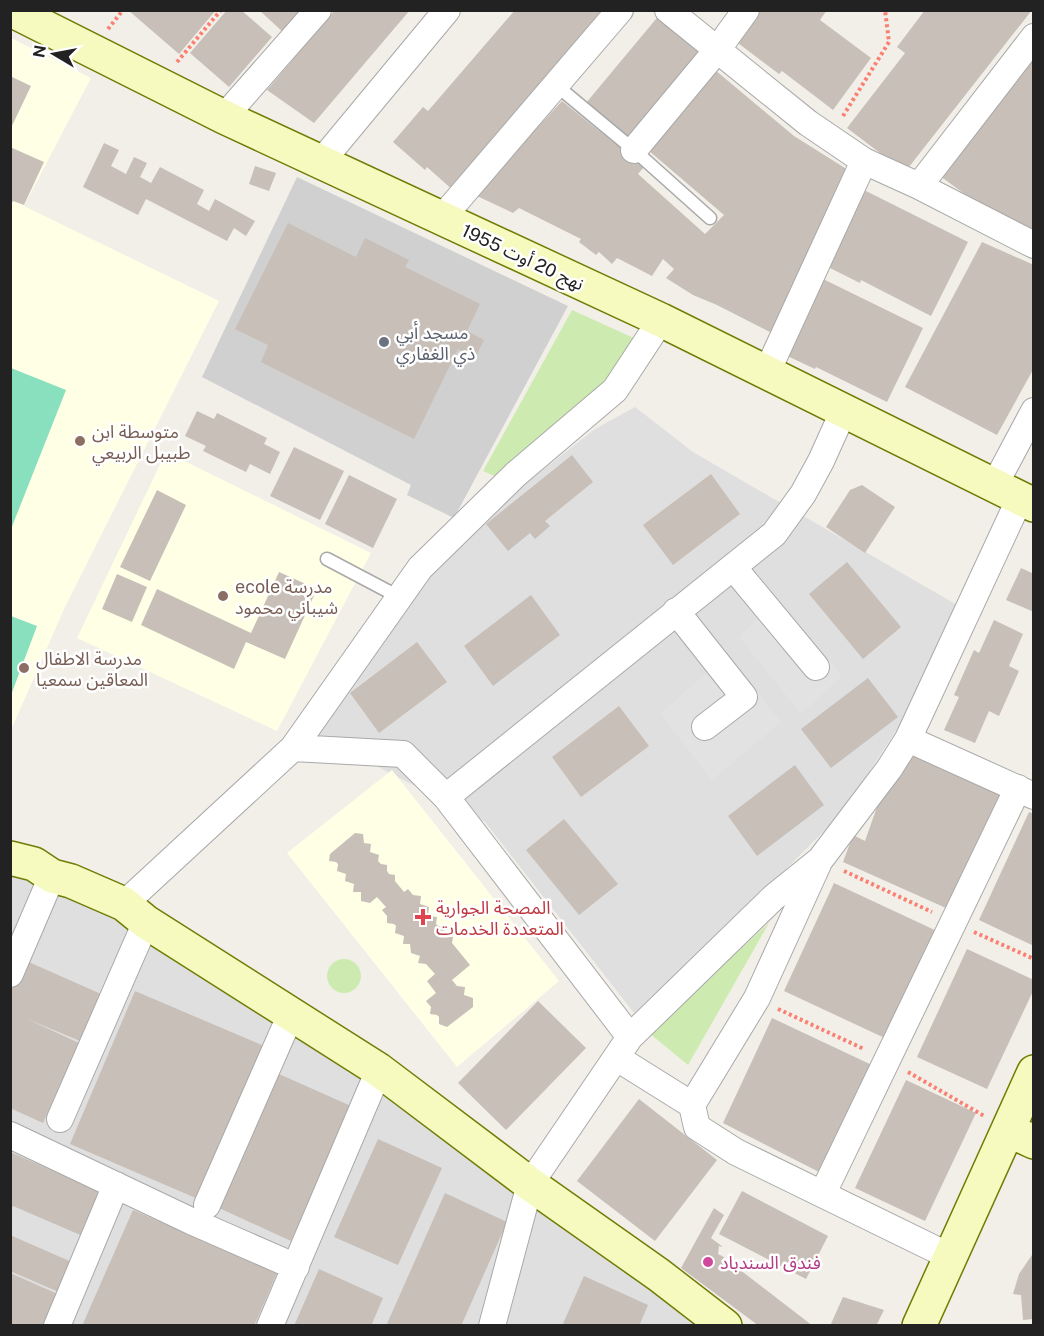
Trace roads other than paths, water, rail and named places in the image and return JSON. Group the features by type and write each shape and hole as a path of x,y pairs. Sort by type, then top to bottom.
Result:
{"main road":[{"name":"نهج 20 أوت 1955","path":"11,10 224,117 661,320 1016,496"},
{"path":"10,858 34,864 52,876 71,881 135,913 379,1070 530,1184 659,1275 725,1326"},
{"path":"919,1326 951,1257 1021,1136 1034,1072"}],"street":[{"path":"224,117 318,10"},
{"path":"321,162 447,10"},
{"path":"441,219 620,10"},
{"path":"668,10 808,123 864,161 919,186 1034,245"},
{"path":"634,150 717,50 746,10"},
{"path":"919,186 1034,37"},
{"path":"767,372 864,161"},
{"path":"60,1119 135,913 293,748 420,568 516,474 615,390 661,320"},
{"path":"446,797 774,534 803,494 844,410"},
{"path":"692,1105 756,999 820,860 890,769 908,739 1016,496 1034,411"},
{"path":"733,567 816,667"},
{"path":"676,611 744,697 705,727"},
{"path":"823,1193 953,922 1026,792 908,739"},
{"path":"293,748 404,754 446,797 623,1048 692,1105 697,1127 736,1152 951,1257"},
{"path":"492,1326 530,1184 623,1048 774,897 820,860"},
{"path":"10,974 52,876"},
{"path":"207,1205 291,1014"},
{"path":"270,1326 379,1070"},
{"path":"10,1135 296,1267"},
{"path":"57,1326 116,1185"}],"lane":[{"path":"557,86 634,150 710,218"},
{"path":"327,559 399,597"}],"place":[{"name":"مسجد أبي ذي الغفاري","path":"384,342"},
{"name":"متوسطة ابن طبيبل الربيعي","path":"80,441"},
{"name":"ecole مدرسة شيباني محمود","path":"223,596"},
{"name":"مدرسة الاطفال المعاقين سمعيا","path":"24,668"},
{"name":"المصحة الجوارية المتعددة الخدمات","path":"423,917"},
{"name":"فندق السندباد","path":"708,1262"}]}
